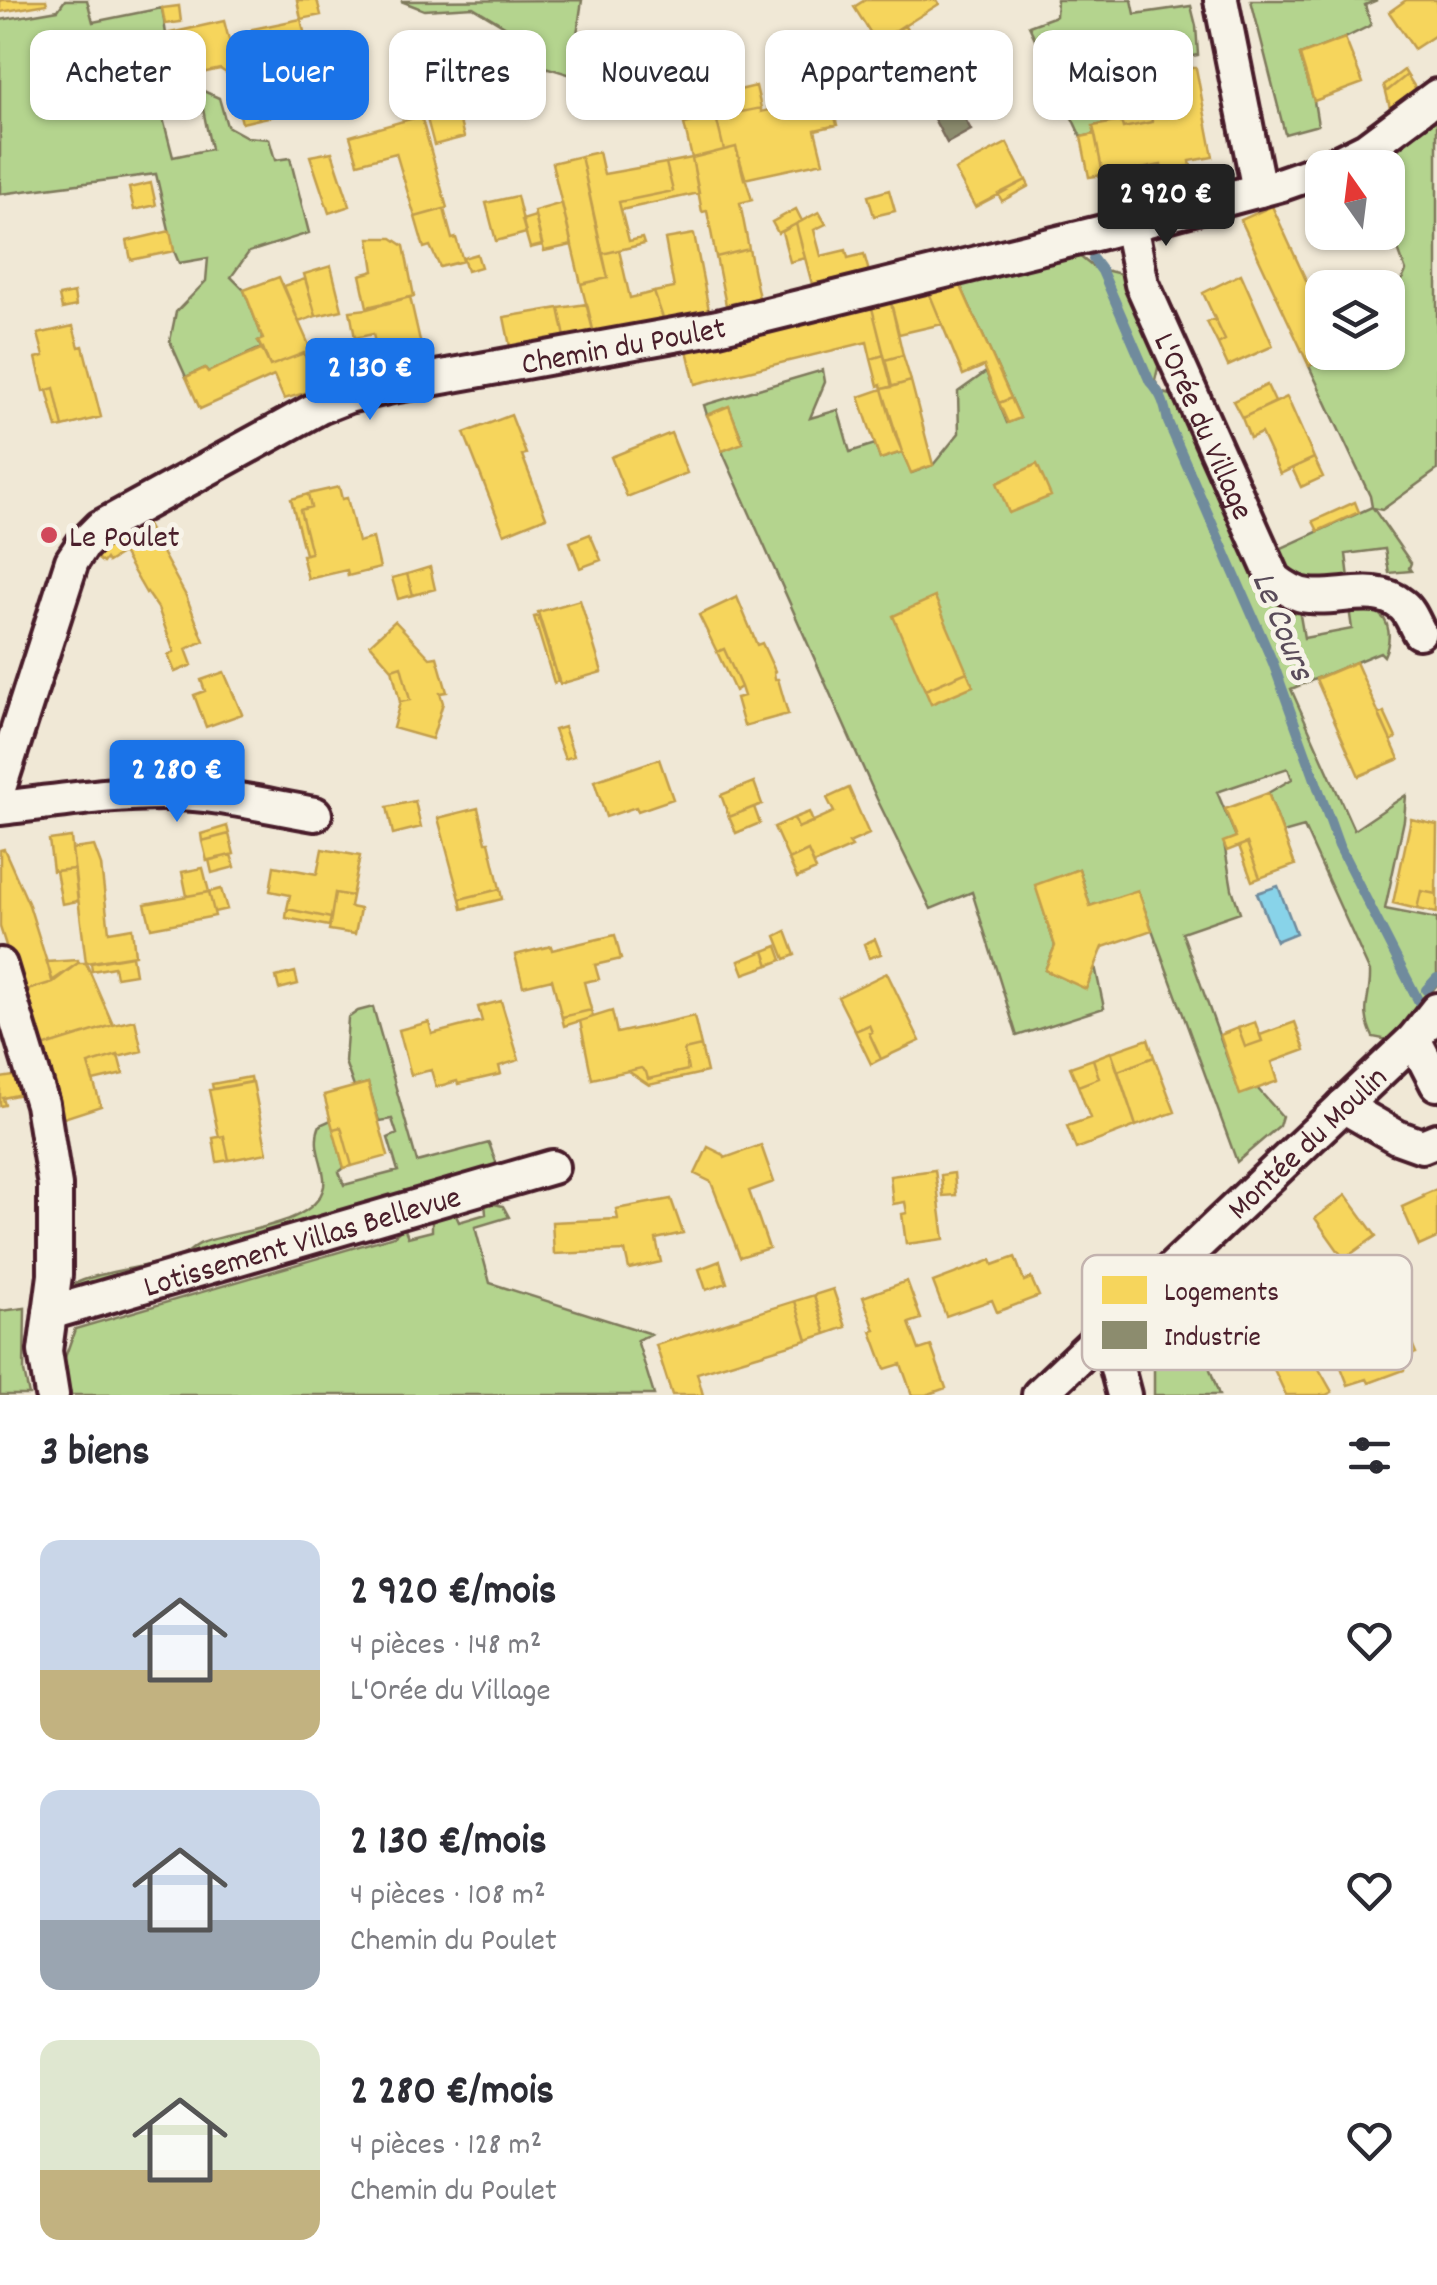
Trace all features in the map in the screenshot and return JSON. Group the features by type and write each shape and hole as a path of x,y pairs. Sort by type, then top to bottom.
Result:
{"street":[{"path":"1221,0 1259,190"},
{"name":"Chemin du Poulet","path":"1364,150 1437,96"},
{"name":"Chemin du Poulet","path":"0,784 72,561 82,546 115,518 320,407 392,386 718,327 1130,224 1305,175"},
{"name":"L'Orée du Village","path":"1130,224 1142,284 1274,579 1287,589 1308,596 1363,593 1389,598 1402,605 1419,632"},
{"path":"0,808 170,792 314,814"},
{"path":"0,965 42,1104 56,1186 56,1274 46,1351 52,1395"},
{"name":"Montée du Moulin","path":"1187,1255 1414,1039 1437,1010"},
{"path":"1414,1039 1437,1084"},
{"path":"1343,1106 1397,1137 1422,1146 1437,1140"},
{"name":"Lotissement Villas Bellevue","path":"50,1314 552,1167"},
{"name":"Montée du Moulin","path":"1039,1395 1082,1354"},
{"path":"1118,1370 1124,1395"}],"green space":[{"path":"65,0 87,0 93,22 162,8 165,30 30,30 30,120 163,120 173,157 211,149 205,120 206,92 219,98 227,126 247,137 269,139 275,160 290,158 309,233 249,252 231,277 244,290 263,339 258,341 261,348 208,372 205,368 186,377 170,341 176,312 206,281 208,258 179,263 156,174 0,194 0,20 58,10"},
{"path":"582,0 578,30 566,30 566,73 546,67 546,30 507,30 473,7 424,10 401,1"},
{"path":"1057,0 1132,0 1135,14 1191,6 1198,55 1193,56 1193,30 1033,30 1033,35 1029,26 1056,16"},
{"path":"1251,0 1377,0 1365,5 1371,25 1300,55 1318,125 1285,134"},
{"path":"1437,117 1437,470 1382,510 1373,508 1411,563 1411,571 1389,573 1385,549 1346,554 1349,578 1315,582 1290,570 1275,551 1372,507 1311,370 1405,370 1406,271 1398,250 1405,250 1405,150 1397,150"},
{"path":"1073,120 1125,120 1094,126 1095,134 1081,137"},
{"path":"1073,251 1093,267 1121,274 1160,359 1155,381 1163,393 1175,396 1298,604 1304,638 1352,629 1349,608 1374,611 1384,619 1388,631 1384,656 1380,652 1291,689 1354,830 1406,795 1385,909 1437,919 1437,985 1388,1040 1373,1037 1366,1011 1370,972 1304,827 1283,833 1268,793 1292,779 1288,768 1217,792 1236,837 1224,843 1240,912 1182,932 1240,1094 1257,1088 1282,1116 1279,1126 1237,1162 1138,891 1090,906 1079,869 1036,886 1055,946 1045,970 1086,988 1095,966 1104,1008 1017,1036 972,892 931,909 877,799 722,451 743,442 729,407 707,415 704,405 823,370 825,382 810,418 838,410 850,452 875,444 880,459 902,452 912,473 933,465 959,433 958,392 986,372 1007,423 1020,418 959,282"},
{"path":"373,1007 417,1162 489,1143 495,1166 71,1289 83,1280 169,1260 202,1243 272,1225 306,1210 318,1200 324,1186 317,1133 320,1125 331,1120 344,1168 339,1172 344,1185 398,1171 388,1138 397,1134 392,1119 379,1121 368,1083 354,1087 345,1062 348,1018"},
{"path":"485,1202 503,1206 509,1217 475,1227 490,1283 651,1334 637,1340 654,1395 68,1395 62,1366 75,1329 394,1236 404,1227 408,1237 432,1231 432,1220 454,1211 459,1222 486,1214"},
{"path":"25,1308 24,1372 29,1395 0,1395 0,1311"},
{"path":"1154,1370 1210,1370 1219,1395 1154,1395"}],"water":[{"path":"1278,886 1296,933 1276,941 1257,893"}],"building: Logements":[{"path":"0,0 46,0 47,4 0,12"},
{"path":"297,0 317,0 321,15 301,19"},
{"path":"865,0 936,0 939,4 898,30 869,30 854,7"},
{"path":"1406,0 1437,0 1437,34 1414,49 1389,12"},
{"path":"179,6 181,22 165,24 162,8"},
{"path":"301,19 304,30 251,30"},
{"path":"224,21 226,73 220,69 206,72 206,30 184,30"},
{"path":"1345,38 1363,83 1314,101 1300,55"},
{"path":"1196,68 1213,157 1162,171 1161,165 1131,171 1132,177 1105,183 1093,126 1121,121 1123,128 1193,120"},
{"path":"1404,70 1407,75 1386,92 1384,85"},
{"path":"1407,75 1416,89 1390,108 1386,92"},
{"path":"756,86 761,108 745,111 745,89"},
{"path":"761,108 761,112 765,111 765,120 836,120 837,125 815,130 823,162 744,179 736,147 724,150 717,120 745,120 745,111"},
{"path":"407,120 422,120 447,208 415,217 396,153 358,163 350,136"},
{"path":"427,120 459,120 464,137 434,145"},
{"path":"717,120 724,150 692,158 684,124"},
{"path":"1152,120 1152,122 1123,128 1121,121"},
{"path":"1095,134 1103,175 1089,177 1081,137"},
{"path":"1007,143 1026,180 975,207 955,170"},
{"path":"736,147 752,200 740,203 749,249 716,257 707,211 702,212 692,158"},
{"path":"332,152 350,206 329,213 310,156"},
{"path":"599,152 604,174 666,163 673,191 619,202 629,241 642,238 644,244 602,254 581,156"},
{"path":"581,156 608,278 581,284 552,163"},
{"path":"692,158 699,193 621,210 619,202 673,191 666,163"},
{"path":"1161,165 1162,171 1132,177 1131,171"},
{"path":"1026,180 1029,186 1002,201 998,194"},
{"path":"151,183 156,205 134,210 129,188"},
{"path":"889,190 895,211 874,216 868,196"},
{"path":"517,196 526,233 496,241 486,203"},
{"path":"562,203 572,245 544,251 534,211"},
{"path":"1272,206 1305,278 1305,357 1241,220"},
{"path":"444,209 463,261 440,267 430,246 424,248 415,217"},
{"path":"796,209 802,221 778,233 772,222"},
{"path":"819,212 826,224 814,230 821,256 846,250 848,258 864,254 869,272 812,284 796,224"},
{"path":"535,216 542,245 530,248 522,220"},
{"path":"796,224 805,258 790,262 782,232"},
{"path":"170,231 174,251 131,260 127,241"},
{"path":"694,234 709,310 664,321 654,292 674,288 665,239"},
{"path":"369,238 392,238 404,246 414,296 367,307 360,275 374,271"},
{"path":"749,249 759,298 726,305 716,257"},
{"path":"619,250 630,298 654,292 664,321 595,338 581,284 608,278 602,254"},
{"path":"477,254 481,267 467,271 463,258"},
{"path":"331,266 342,310 316,316 304,274"},
{"path":"1241,274 1273,346 1228,366 1218,344 1225,340 1203,293"},
{"path":"279,277 312,352 327,346 342,381 319,389 304,353 270,366 258,341 263,339 244,290"},
{"path":"305,279 316,316 299,322 284,286"},
{"path":"959,282 1011,398 999,403 984,366 963,375 928,290"},
{"path":"928,290 942,324 899,334 890,299"},
{"path":"74,293 76,306 62,309 59,296"},
{"path":"410,297 426,367 381,372 373,334 355,338 350,311"},
{"path":"890,299 903,355 885,360 871,304"},
{"path":"587,304 595,338 566,342 559,308"},
{"path":"871,304 884,355 871,359 867,342 695,384 687,350"},
{"path":"559,308 566,342 511,351 504,317"},
{"path":"1215,319 1225,340 1218,344 1207,322"},
{"path":"73,326 79,347 83,346 101,417 63,427 54,388 44,391 36,358 44,356 38,334"},
{"path":"263,348 270,366 304,353 319,389 284,399 274,376 200,409 186,377 205,368 208,372"},
{"path":"884,355 892,387 882,389 871,359"},
{"path":"903,355 911,381 892,387 885,360"},
{"path":"911,381 933,465 911,473 882,389"},
{"path":"1267,385 1275,402 1242,418 1233,401"},
{"path":"54,388 63,427 57,428 47,390"},
{"path":"882,389 902,452 880,459 859,397"},
{"path":"1287,397 1314,458 1280,474 1261,433 1250,438 1242,418"},
{"path":"1011,398 1020,418 1008,423 999,403"},
{"path":"729,406 743,443 722,451 707,415"},
{"path":"511,415 546,517 504,534 464,433"},
{"path":"671,433 687,473 627,497 611,457"},
{"path":"1314,458 1323,477 1301,487 1292,468"},
{"path":"1037,464 1051,496 1009,513 997,483"},
{"path":"339,487 342,499 347,498 358,542 373,538 380,568 348,576 347,570 308,579 302,555 311,553 300,510 311,507 308,494"},
{"path":"308,494 311,507 300,510 311,553 305,554 291,499"},
{"path":"1355,502 1359,512 1318,531 1313,521"},
{"path":"143,518 186,596 204,641 186,649 192,665 175,672 168,655 174,652 158,608 123,553 103,563 93,555 102,544"},
{"path":"590,534 601,560 580,568 570,542"},
{"path":"430,567 435,589 413,595 407,574"},
{"path":"407,574 413,595 398,599 392,578"},
{"path":"737,597 757,645 762,643 775,671 788,714 744,726 736,698 744,696 741,687 724,649 717,652 699,615"},
{"path":"935,597 967,672 925,690 893,616"},
{"path":"580,600 602,672 560,684 538,612"},
{"path":"538,616 558,681 554,683 534,617"},
{"path":"395,621 430,658 437,657 447,692 440,693 443,703 432,739 393,728 400,702 410,700 401,666 392,669 370,644"},
{"path":"724,649 741,687 735,691 717,652"},
{"path":"1356,662 1399,759 1359,776 1316,679"},
{"path":"401,666 410,700 400,702 392,669"},
{"path":"224,672 242,714 206,727 194,695 205,691 201,680"},
{"path":"967,672 973,686 931,704 925,690"},
{"path":"1384,712 1396,738 1391,741 1379,715"},
{"path":"564,727 574,756 565,759 554,730"},
{"path":"659,759 673,799 606,817 594,781"},
{"path":"754,782 762,804 729,817 721,795"},
{"path":"849,788 869,834 849,843 852,847 814,864 808,851 789,860 774,827 794,818 798,828 834,812 827,798"},
{"path":"1268,793 1295,865 1260,878 1247,843 1227,851 1223,842 1236,837 1225,809"},
{"path":"415,801 421,827 393,834 387,807"},
{"path":"754,807 760,823 736,833 729,817"},
{"path":"478,808 500,889 460,899 438,818"},
{"path":"809,812 813,822 798,828 794,818"},
{"path":"1411,819 1437,825 1436,894 1421,891 1417,909 1393,903"},
{"path":"227,826 229,834 202,841 201,834"},
{"path":"229,834 234,854 207,861 202,841"},
{"path":"71,837 74,869 53,871 49,840"},
{"path":"1247,843 1260,878 1252,881 1239,846"},
{"path":"94,846 101,865 109,932 132,928 135,955 86,963 72,849"},
{"path":"4,849 29,905 53,982 21,992 0,927 0,850"},
{"path":"322,849 360,856 352,896 335,893 331,918 287,909 290,895 270,891 274,866 317,874"},
{"path":"808,851 816,870 797,878 789,860"},
{"path":"231,855 235,867 212,873 209,860"},
{"path":"203,868 209,892 187,896 182,872"},
{"path":"74,869 78,901 62,904 56,871"},
{"path":"1079,869 1090,906 1138,890 1152,930 1103,947 1086,989 1045,970 1055,946 1035,885"},
{"path":"1437,888 1437,913 1417,909 1421,891 1436,894"},
{"path":"221,889 227,909 214,912 209,892"},
{"path":"500,889 502,899 462,909 460,899"},
{"path":"209,892 215,916 151,928 145,904"},
{"path":"335,893 352,896 350,907 360,909 355,934 329,930"},
{"path":"287,909 331,918 329,926 286,918"},
{"path":"786,931 795,955 785,959 776,936"},
{"path":"615,935 621,959 595,965 599,979 584,982 593,1017 564,1026 552,979 523,986 515,955"},
{"path":"875,939 881,954 869,958 864,944"},
{"path":"777,946 782,960 769,965 764,951"},
{"path":"764,951 769,965 744,974 739,961"},
{"path":"132,956 135,974 116,977 114,967 92,971 91,963"},
{"path":"47,962 78,963 52,981"},
{"path":"78,963 86,963 113,1025 39,1048 21,992 53,982"},
{"path":"295,972 298,984 279,989 276,977"},
{"path":"887,973 920,1041 881,1059 869,1025 855,1031 838,997"},
{"path":"501,1001 519,1060 499,1066 501,1074 458,1084 457,1081 436,1087 431,1070 411,1075 399,1030 429,1022 432,1034 482,1021 478,1007"},
{"path":"591,1010 593,1017 564,1026 562,1017"},
{"path":"612,1011 617,1033 694,1016 707,1072 649,1085 628,1071 592,1079 580,1021"},
{"path":"135,1020 142,1051 88,1064 101,1106 61,1119 39,1048"},
{"path":"1255,1022 1262,1041 1245,1047 1238,1028"},
{"path":"1295,1022 1305,1050 1272,1062 1278,1081 1240,1095 1220,1035 1238,1028 1245,1047 1262,1041 1260,1035"},
{"path":"869,1025 881,1059 871,1064 855,1031"},
{"path":"1148,1039 1154,1057 1118,1071 1111,1052"},
{"path":"701,1046 707,1072 649,1085 628,1071 641,1068 648,1079 688,1070 684,1050"},
{"path":"1111,1052 1136,1126 1076,1149 1067,1126 1090,1118 1078,1086 1099,1078 1093,1059"},
{"path":"118,1055 123,1074 93,1081 88,1064"},
{"path":"1154,1057 1175,1112 1136,1126 1118,1071"},
{"path":"1093,1059 1099,1078 1078,1086 1070,1067"},
{"path":"21,1075 26,1093 3,1098 5,1105 0,1106 0,1078"},
{"path":"250,1077 251,1082 213,1089 212,1084"},
{"path":"253,1082 267,1153 229,1160 224,1136 219,1137 209,1090"},
{"path":"368,1083 388,1156 352,1166 341,1127 333,1129 324,1095"},
{"path":"341,1127 352,1166 344,1168 333,1129"},
{"path":"224,1136 229,1160 217,1162 213,1138"},
{"path":"761,1145 774,1182 749,1191 769,1248 740,1257 711,1182 695,1174 708,1147 725,1158"},
{"path":"935,1170 944,1239 906,1244 902,1214 907,1213 905,1202 893,1204 890,1176"},
{"path":"954,1173 956,1195 943,1196 941,1175"},
{"path":"1437,1189 1437,1238 1419,1246 1402,1207"},
{"path":"1346,1195 1376,1236 1350,1255 1341,1255 1315,1218"},
{"path":"671,1199 683,1233 656,1239 661,1262 629,1269 625,1251 554,1254 552,1222 618,1219 616,1209"},
{"path":"1015,1257 1024,1281 1031,1278 1039,1296 997,1312 992,1300 946,1316 933,1282 991,1260 993,1265"},
{"path":"720,1261 727,1283 706,1290 699,1269"},
{"path":"907,1281 921,1319 909,1323 919,1350 931,1346 946,1388 926,1395 912,1395 901,1364 885,1369 863,1297"},
{"path":"833,1289 846,1327 826,1334 814,1295"},
{"path":"814,1295 826,1334 807,1340 795,1301"},
{"path":"795,1301 807,1340 697,1373 703,1395 672,1395 656,1345"},
{"path":"1274,1370 1320,1370 1332,1392 1326,1395 1286,1395"},
{"path":"1342,1370 1404,1370 1369,1383 1367,1379 1348,1385"}],"building: Industrie":[{"path":"935,120 966,120 971,130 947,143"}],"waterway":[{"name":"Le Cours","path":"1093,259 1162,400 1168,422 1273,663 1339,846 1421,1006"},
{"path":"1426,990 1437,978"}],"place":[{"name":"Le Poulet","path":"49,535"}]}
